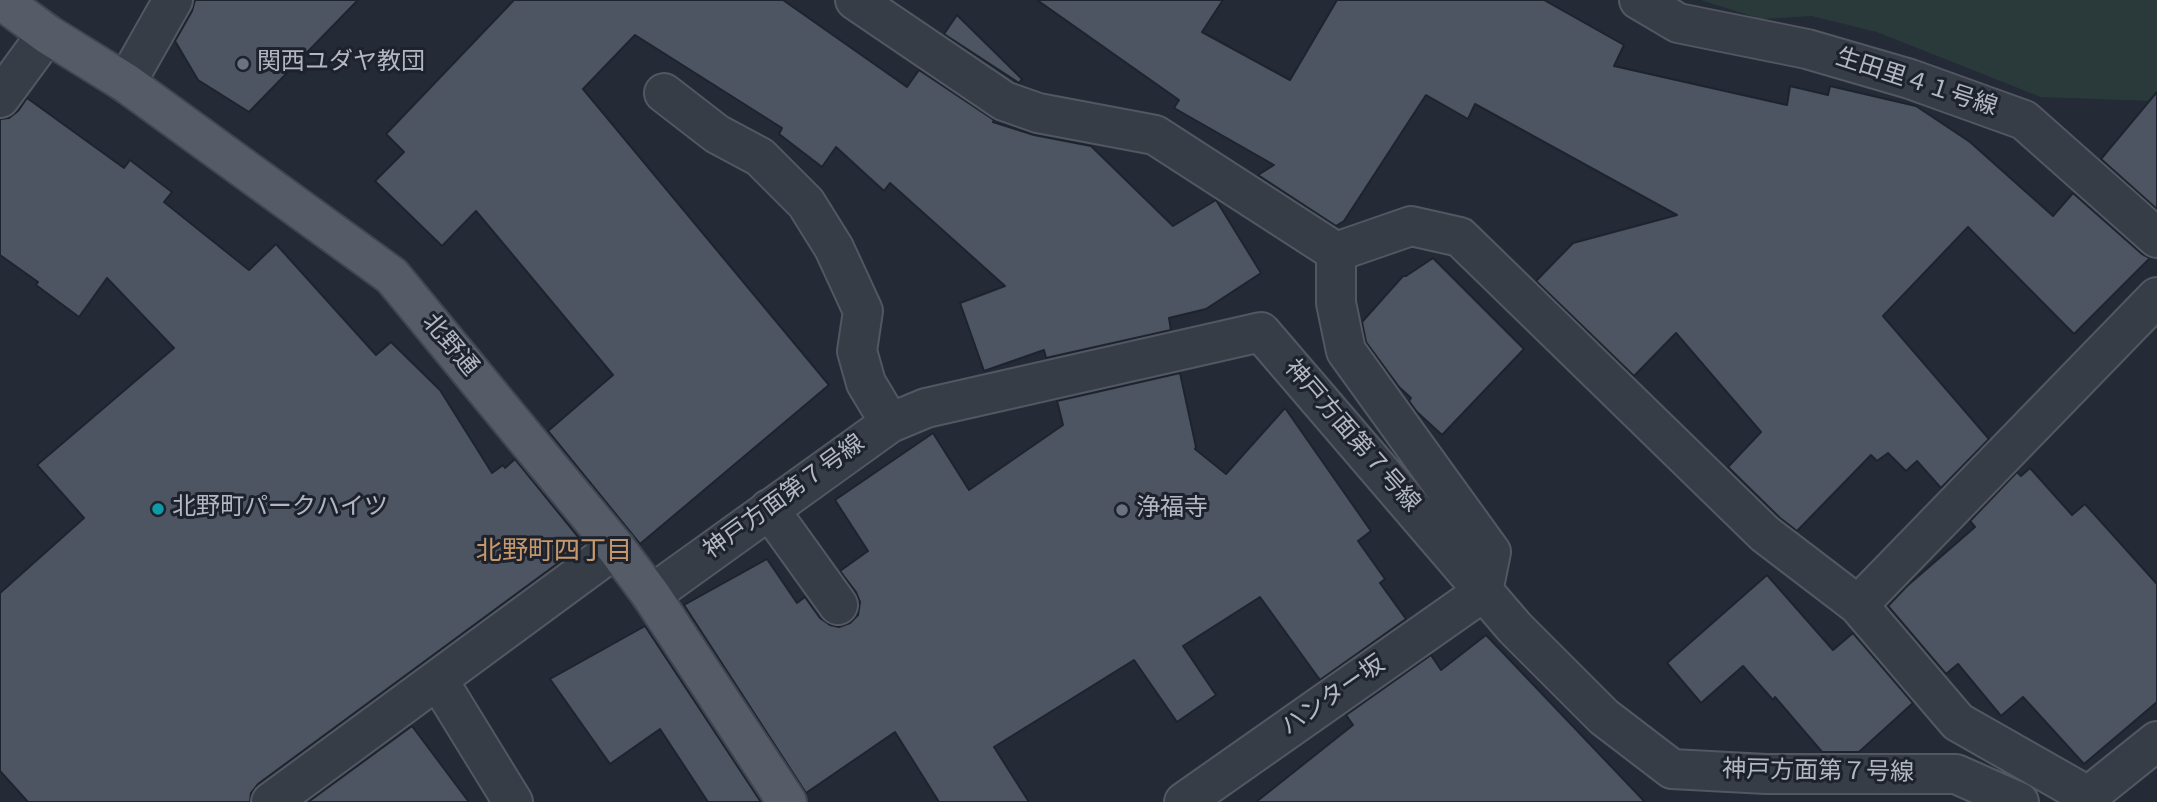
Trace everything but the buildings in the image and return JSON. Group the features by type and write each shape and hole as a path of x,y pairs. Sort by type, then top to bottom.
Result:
{"main road":[{"name":"北野通","path":"1,0 47,34 126,83 392,276 616,548 651,595 787,802"}],"street":[{"path":"126,83 173,0"},
{"path":"855,0 1004,101 1038,113 1155,135 1336,252"},
{"name":"生田里４１号線","path":"1639,0 1678,23 1807,48 1910,79 2024,120 2157,238"},
{"path":"0,98 47,34"},
{"path":"664,93 717,134 760,157 806,203 834,248 863,311 857,351 866,383 890,423"},
{"path":"1336,252 1411,226 1460,237 1765,534 1858,605 1958,722 2084,799 2157,741"},
{"path":"1336,252 1336,303 1346,351 1491,552 1483,592"},
{"path":"1858,605 2157,298"},
{"name":"神戸方面第７号線","path":"651,595 890,423 926,408 1261,332 1516,628 1604,717 1672,769 1755,788 1956,774 2019,802"},
{"path":"769,509 838,605"},
{"path":"271,802 616,548"},
{"name":"ハンター坂","path":"1184,802 1483,592"},
{"path":"438,680 513,802"}],"shaded area":[{"path":"1701,0 2157,0 2157,101 2041,97 1877,32 1812,16 1761,19"}],"place":[{"name":"関西ユダヤ教団","path":"243,64"},
{"name":"北野町パークハイツ","path":"158,509"},
{"name":"浄福寺","path":"1122,510"}],"district":[{"name":"北野町四丁目","path":"554,553"}]}
